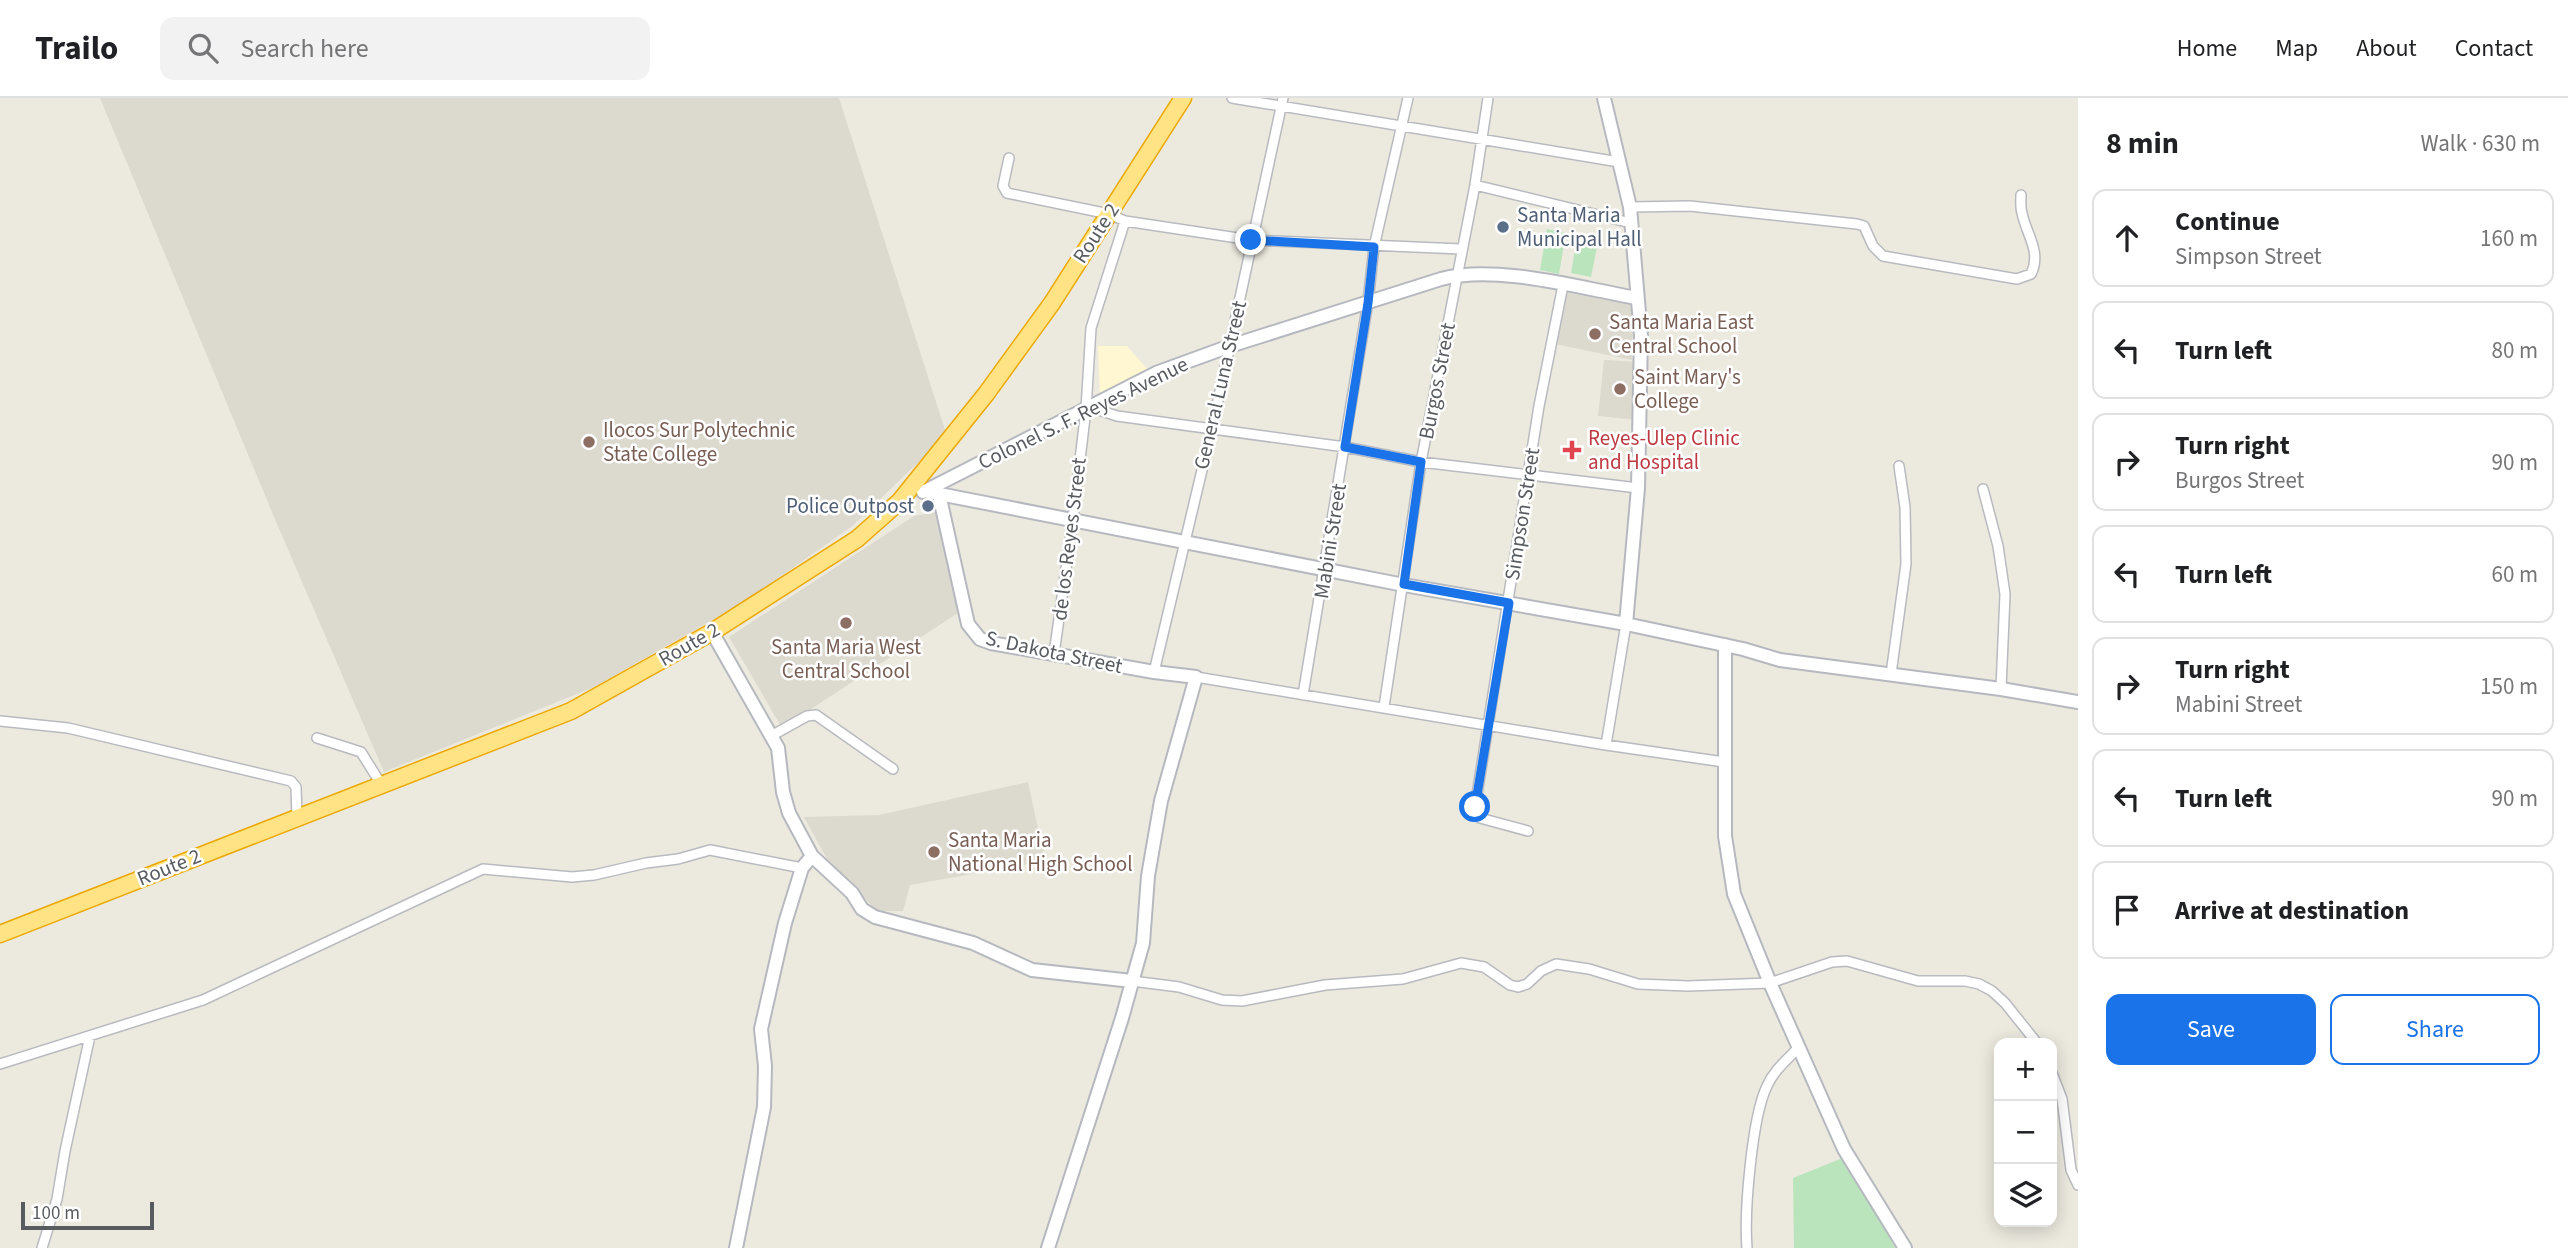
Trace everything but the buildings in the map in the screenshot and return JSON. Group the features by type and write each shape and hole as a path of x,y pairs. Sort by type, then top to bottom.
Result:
{"highway":[{"name":"Route 2","path":"0,934 570,711 712,632 857,539 900,501 986,394 1052,303 1183,98"}],"street":[{"path":"1232,98 1282,103 1401,128 1619,162"},
{"name":"Mabini Street","path":"1303,695 1368,303 1374,247 1408,98"},
{"name":"Burgos Street","path":"1384,707 1421,462 1475,185 1488,98"},
{"path":"1604,98 1630,207 1641,352 1638,488 1626,624 1606,746"},
{"name":"General Luna Street","path":"1154,672 1212,428 1282,103"},
{"path":"1009,159 1003,186 1007,193 1125,220 1251,240 1461,249"},
{"path":"1475,185 1631,223"},
{"path":"1630,207 1690,206 1857,224 1864,226 1873,246 1883,256 2017,279 2031,274 2035,261 2032,242 2022,214 2021,195"},
{"name":"de los Reyes Street","path":"1054,654 1088,408 1091,328 1125,220"},
{"name":"Colonel S. F. Reyes Avenue","path":"900,501 1156,373 1230,346 1457,275 1513,276 1637,298"},
{"name":"Simpson Street","path":"1528,831 1480,818 1475,814 1539,405 1563,285"},
{"path":"1088,408 1117,416 1345,447 1421,462 1638,488"},
{"path":"1891,674 1906,564 1905,508 1899,466"},
{"path":"1983,489 1998,546 2005,594 2001,689"},
{"path":"923,491 1626,624 1780,660 2001,689 2078,702"},
{"name":"S. Dakota Street","path":"939,494 965,612 973,633 980,639 1154,672 1196,677"},
{"path":"712,632 778,748 783,792 789,813 812,856 852,892 862,909 875,917 974,943 1032,970 1131,985 1179,987 1222,1000 1242,1001 1325,985 1404,979 1461,963 1483,967 1515,987 1527,984 1547,967 1562,964 1638,984 1660,986 1770,984 1832,962 1847,961 1919,981 1965,981 1992,991 2033,1038"},
{"path":"1725,645 1725,836 1734,894 1770,984 1844,1149 1905,1248"},
{"path":"1048,1248 1122,1018 1143,943 1148,876 1161,801 1196,677 1489,724 1606,746 1724,762"},
{"path":"771,736 807,716 816,715 892,769"},
{"path":"0,721 68,728 291,781 296,787 298,817"},
{"path":"317,738 360,752 381,785"},
{"path":"0,1064 203,1000 483,869 572,877 678,859 710,850 802,869"},
{"path":"736,1248 764,1107 765,1066 761,1028 785,922 802,869 812,856"},
{"path":"42,1248 57,1199 90,1036"},
{"path":"1747,1248 1750,1175 1762,1097 1776,1070 1798,1048"},
{"path":"2057,1086 2062,1099 2071,1170 2078,1185"}],"shaded area":[{"name":"Ilocos Sur Polytechnic State College","path":"100,98 839,98 945,430 927,454 851,527 744,602 594,687 384,772 274,517"},
{"name":"Santa Maria East Central School","path":"1567,293 1630,304 1633,321 1632,360 1555,344"},
{"path":"1098,346 1127,346 1150,372 1100,398"},
{"name":"Saint Mary's College","path":"1604,360 1640,362 1638,420 1598,416"},
{"name":"Santa Maria West Central School","path":"943,511 964,609 782,728 729,637 914,516"},
{"name":"Santa Maria National High School","path":"1028,782 1045,861 910,885 903,911 877,911 827,859 804,817 879,815"}],"green space":[{"path":"1547,229 1566,233 1559,274 1540,270"},
{"path":"1577,238 1598,242 1591,277 1571,273"},
{"path":"1845,1157 1895,1248 1794,1248 1793,1178"}],"place":[{"name":"Santa Maria Municipal Hall","path":"1503,227"},
{"name":"Santa Maria East Central School","path":"1595,334"},
{"name":"Saint Mary's College","path":"1620,389"},
{"name":"Ilocos Sur Polytechnic State College","path":"589,442"},
{"name":"Reyes-Ulep Clinic and Hospital","path":"1572,450"},
{"name":"Police Outpost","path":"928,506"},
{"name":"Santa Maria West Central School","path":"846,623"},
{"name":"Santa Maria National High School","path":"934,852"}],"route":[{"path":"1251,240 1374,247 1345,447 1421,462 1404,584 1509,603 1475,807"}]}
